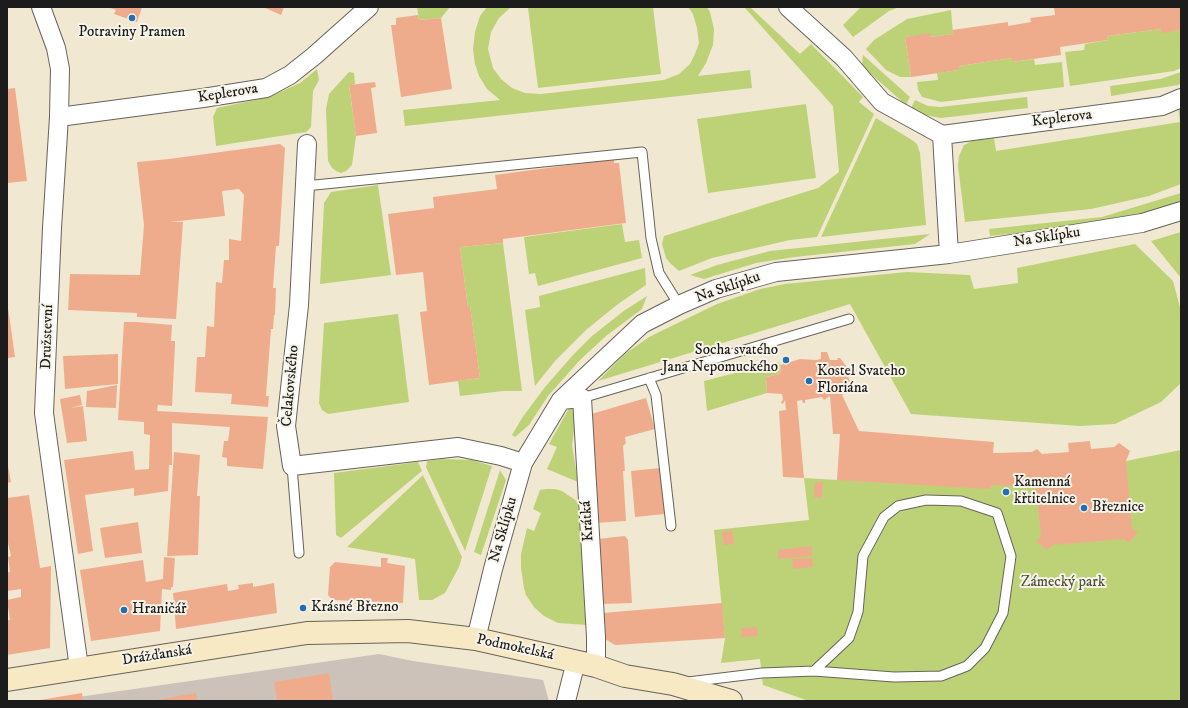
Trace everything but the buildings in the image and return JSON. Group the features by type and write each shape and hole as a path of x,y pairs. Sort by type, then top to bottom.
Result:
{"street":[{"name":"Družstevní","path":"40,7 56,48 60,68 59,117 52,228 44,413 79,668"},
{"name":"Keplerova","path":"59,117 266,88 290,76 369,7"},
{"path":"788,7 844,58 882,102 942,135 949,254"},
{"name":"Keplerova","path":"942,135 1162,106 1181,98"},
{"name":"Čelakovského","path":"292,466 286,426 299,305 307,144"},
{"name":"Na Sklípku","path":"476,639 523,463 560,400 642,324 679,305 716,289 776,272 949,254 1142,224 1181,211"},
{"path":"560,400 582,398"},
{"name":"Krátká","path":"566,701 586,664 596,637 582,398"},
{"path":"292,466 458,447 501,456 523,463"},
{"name":"Podmokelská","path":"307,633 408,631 476,639 586,664 625,676 673,684 722,700"},
{"name":"Drážďanská","path":"7,680 307,633"}],"lane":[{"path":"305,186 642,152 651,238 659,273 679,305"},
{"path":"582,398 850,319"},
{"path":"649,378 656,395 671,526"},
{"path":"292,466 299,553"},
{"path":"673,684 762,673 814,671 894,677 941,676 967,666 985,648 1003,612 1011,556 997,512 962,501 926,500 898,506 884,517 863,556 858,612 849,638 814,671"}],"shaded area":[{"path":"379,654 413,661 543,680 549,701 50,701"}],"green space":[{"path":"417,7 450,7 441,18 419,20"},
{"path":"487,7 511,7 499,18 491,32 488,49 493,68 501,79 512,88 525,93 541,94 664,80 679,74 690,64 699,43 693,14 688,7 707,7 710,12 714,29 713,45 706,63 698,76 750,70 752,88 405,126 403,110 500,100 487,89 479,76 475,64 473,49 475,32 480,16"},
{"path":"653,7 661,74 538,88 528,8"},
{"path":"744,7 750,7 800,54 811,44 863,97 859,102 874,114 817,237 790,240 712,258 679,271 666,258 662,244 664,236 818,188 839,172 833,106"},
{"path":"861,7 899,7 889,11 853,37 843,25"},
{"path":"951,10 953,34 930,37 930,34 905,37 911,77 900,77 886,70 866,49 874,40 907,19"},
{"path":"1161,29 1161,32 1181,30 1181,68 1174,71 1070,86 1065,52 1084,50 1085,44 1108,40 1107,36"},
{"path":"863,55 910,97 906,105 862,66"},
{"path":"1012,58 1013,62 1034,59 1035,65 1062,62 1064,87 941,102 922,97 918,90 917,82 938,80 937,73 959,70 959,66"},
{"path":"317,69 319,80 313,91 311,127 306,132 216,146 213,117 217,108 269,97 300,83"},
{"path":"349,72 354,73 355,84 349,86 356,136 352,165 346,171 341,173 332,168 328,161 326,109 329,94"},
{"path":"1181,72 1181,84 1111,96 1110,86 1160,79"},
{"path":"1027,97 1028,108 941,118 925,115 911,108 915,100 928,106 940,107"},
{"path":"806,104 816,178 708,193 697,119"},
{"path":"1181,107 1181,184 1149,196 1091,209 965,222 958,166 959,156 964,145 972,141 994,138 996,151 1180,122 1178,108"},
{"path":"876,118 917,144 920,153 926,225 821,237"},
{"path":"378,185 391,275 320,284 324,203 331,192"},
{"path":"1181,193 1181,203 1143,216 1096,225 990,236 989,229 1102,217"},
{"path":"622,224 625,242 639,240 642,258 538,286 535,273 529,274 524,237"},
{"path":"1181,232 1181,278 1151,241"},
{"path":"930,234 915,244 795,257 756,263 704,279 690,275 717,265 770,251"},
{"path":"503,243 522,391 503,391 460,396 458,381 480,378 460,247"},
{"path":"1135,244 1173,281 1181,311 1181,383 1161,402 1115,424 1080,426 911,414 850,304 598,381 625,354 649,337 717,304 760,289 785,284 907,272 970,275 974,289 1018,283 1017,268"},
{"path":"645,268 646,285 618,304 586,330 555,361 535,386 525,310 540,307 539,296"},
{"path":"647,296 642,309 606,336 580,360 548,396 529,425 515,437 512,435 522,418 545,387 573,355 592,336 625,310"},
{"path":"398,314 409,402 328,414 322,410 319,403 324,323"},
{"path":"778,362 781,365 780,374 766,377 767,393 707,411 704,381"},
{"path":"573,401 578,402 572,445 578,482 547,469 557,447 549,444"},
{"name":"Zámecký park","path":"1181,450 1181,701 809,701 763,685 760,659 721,663 725,638 714,530 809,520 804,478 837,480 1126,461"},
{"path":"441,459 472,460 492,466 465,551 426,467 427,461"},
{"path":"418,462 422,471 341,538 336,535 334,473"},
{"path":"500,470 506,480 481,555 474,552"},
{"path":"423,475 462,557 459,567 445,593 432,600 419,600 415,559 347,547"},
{"path":"546,489 562,491 578,502 587,625 558,623 544,616 534,607 526,595 521,568 521,554 527,528 534,531 541,513 533,509 540,490"}],"place":[{"name":"Potraviny Pramen","path":"132,18"},
{"name":"Socha svatého Jana Nepomuckého","path":"786,360"},
{"name":"Kostel Svateho Floriána","path":"809,381"},
{"name":"Kamenná křtitelnice","path":"1006,492"},
{"name":"Březnice","path":"1084,508"},
{"name":"Krásné Březno","path":"303,608"},
{"name":"Hraničář","path":"124,610"}]}
